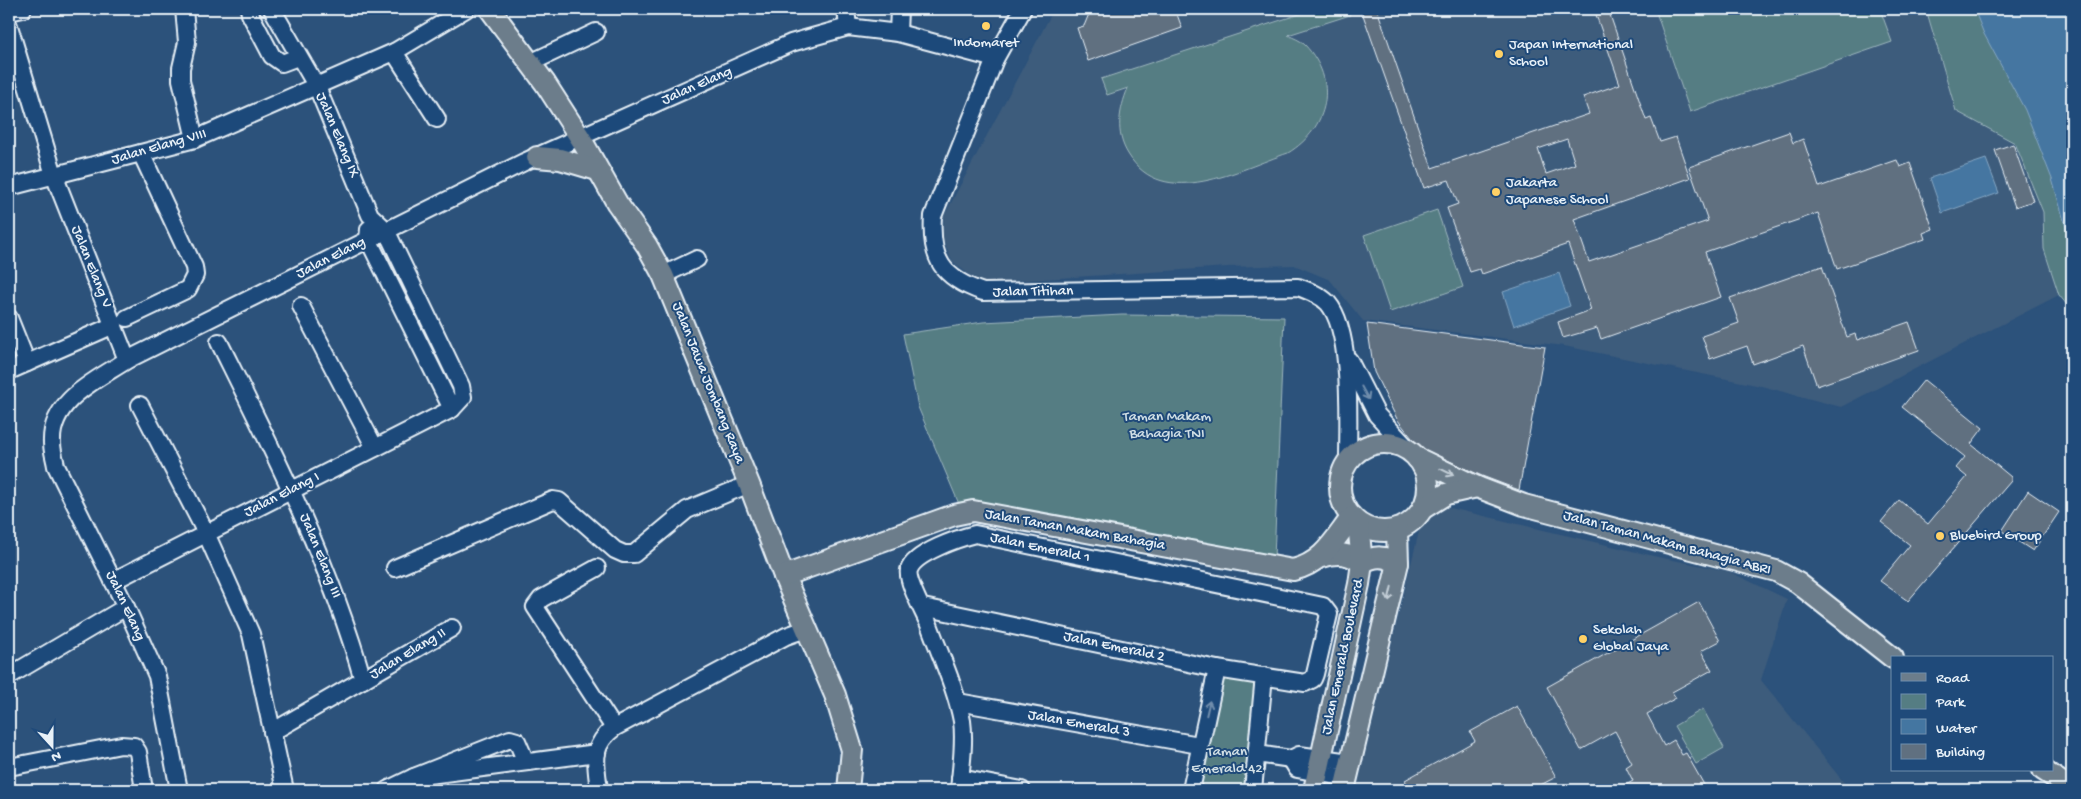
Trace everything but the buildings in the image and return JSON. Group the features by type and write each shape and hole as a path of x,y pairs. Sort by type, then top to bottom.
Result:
{"main road":[{"name":"Jalan Jawa Jombang Raya","path":"491,9 581,139 597,170 663,275 749,484 784,576 835,695 852,750 848,790"},
{"path":"537,158 560,159 597,170"},
{"path":"1422,509 1428,487 1426,475 1414,454 1392,444 1372,444 1355,454 1348,461 1342,474 1340,487 1342,501 1355,520 1377,530 1397,529 1407,524 1422,509 1446,494 1477,487"},
{"name":"Jalan Taman Makam Bahagia ABRI","path":"1414,454 1477,487 1524,505 1776,571 1798,583 1891,656"},
{"name":"Jalan Taman Makam Bahagia","path":"784,576 954,515 973,511 1293,570 1313,563 1322,557 1355,520"},
{"name":"Jalan Emerald Boulevard","path":"1318,773 1362,563 1355,520"},
{"name":"Jalan Emerald Boulevard","path":"1347,777 1398,563 1397,529"},
{"path":"1322,557 1339,553 1347,554 1362,563 1376,557 1384,557 1398,563"},
{"path":"2046,772 2072,790"}],"street":[{"path":"9,12 23,9"},
{"path":"184,9 188,42 181,68 181,80 195,139"},
{"path":"249,9 251,17 274,59 282,63 298,57"},
{"name":"Jalan Elang IX","path":"272,9 317,87 370,215 386,230"},
{"name":"Jalan Elang VIII","path":"9,187 195,139 394,52 466,9"},
{"path":"846,9 848,26"},
{"path":"898,33 899,9"},
{"name":"Jalan Titihan","path":"1024,9 996,59 933,216 934,246 940,262 949,276 965,286 983,292 1298,287 1318,295 1328,304 1342,330 1348,461"},
{"name":"Jalan Elang V","path":"9,26 54,175 120,322 127,360"},
{"name":"Jalan Elang","path":"179,790 157,676 126,607 56,466 52,442 56,421 70,397 127,360 386,230 537,158 791,43 848,26 898,33 996,59"},
{"path":"530,63 596,32"},
{"path":"394,52 438,118"},
{"path":"9,371 120,322 188,289 195,275 194,267 141,153"},
{"name":"Jalan Elang IX","path":"368,239 370,215"},
{"path":"368,239 452,410 461,401 463,392 386,230"},
{"path":"663,275 697,260"},
{"path":"301,306 375,448"},
{"path":"9,318 27,362"},
{"name":"Jalan Elang III","path":"219,342 293,490 346,620 363,680"},
{"name":"Jalan Titihan","path":"1344,349 1377,415 1414,454"},
{"path":"140,405 206,533 251,634 285,790"},
{"name":"Jalan Elang I","path":"113,581 452,410"},
{"path":"395,568 553,500 558,501 615,550 624,554 634,554 687,510 749,484"},
{"name":"Jalan Emerald 1","path":"960,784 962,724 958,702 923,607 909,580 909,570 914,561 958,538 975,534 1323,606 1328,614 1327,624 1315,674 1313,679 1305,683"},
{"path":"597,568 541,599 535,607 614,728"},
{"path":"9,676 126,607"},
{"name":"Jalan Emerald 2","path":"923,607 1217,669 1305,683"},
{"name":"Jalan Elang II","path":"363,680 452,628"},
{"path":"599,790 596,753 602,736 786,636 806,629"},
{"path":"1191,790 1199,745 1217,669"},
{"path":"1253,790 1264,676"},
{"path":"272,732 363,680"},
{"name":"Jalan Emerald 3","path":"958,702 1199,745"},
{"path":"388,790 414,777 510,739 517,741 526,762"},
{"path":"9,767 121,745 134,746 138,752 144,790"},
{"path":"414,777 596,753"},
{"path":"1257,754 1290,760 1297,768 1347,777"},
{"path":"960,784 1022,790"}],"shaded area":[{"name":"Jakarta Japanese School","path":"1054,9 1926,9 1956,111 2015,143 2043,212 2044,249 2059,295 1841,407 1761,386 1564,346 1363,321 1330,280 1294,265 1228,267 985,283 969,275 952,261 942,237 944,216"},
{"name":"Sekolah Global Jaya","path":"1442,506 1658,557 1728,571 1787,599 1761,680 1846,785 1879,790 1356,790 1420,527"}],"green space":[{"path":"1315,9 1348,9 1350,15 1288,35 1303,43 1316,59 1325,88 1325,103 1320,117 1313,131 1302,143 1288,153 1226,176 1181,183 1161,181 1143,171 1128,154 1121,138 1120,121 1122,105 1128,88 1107,95 1101,79"},
{"path":"1655,9 1880,9 1892,42 1690,112"},
{"path":"1926,9 2072,9 2072,311 2059,295 2044,249 2043,212 2015,143 1956,111"},
{"path":"1437,210 1463,287 1390,312 1364,235"},
{"name":"Taman Makam Bahagia TNI","path":"1122,315 1284,317 1274,558 959,504 918,407 903,334 983,322"},
{"name":"Taman Emerald 42","path":"1217,669 1264,676 1253,790 1191,790"},
{"path":"1703,709 1724,748 1696,764 1674,726"}],"water":[{"path":"1974,9 2072,9 2072,248 2052,179 2025,110 1984,34"},
{"path":"1986,159 1999,193 1942,213 1930,178"},
{"path":"1559,273 1570,306 1514,326 1503,292"}],"place":[{"name":"Indomaret","path":"986,26"},
{"name":"Japan International School","path":"1499,54"},
{"name":"Jakarta Japanese School","path":"1496,192"},
{"name":"Bluebird Group","path":"1940,536"},
{"name":"Sekolah Global Jaya","path":"1583,639"}]}
